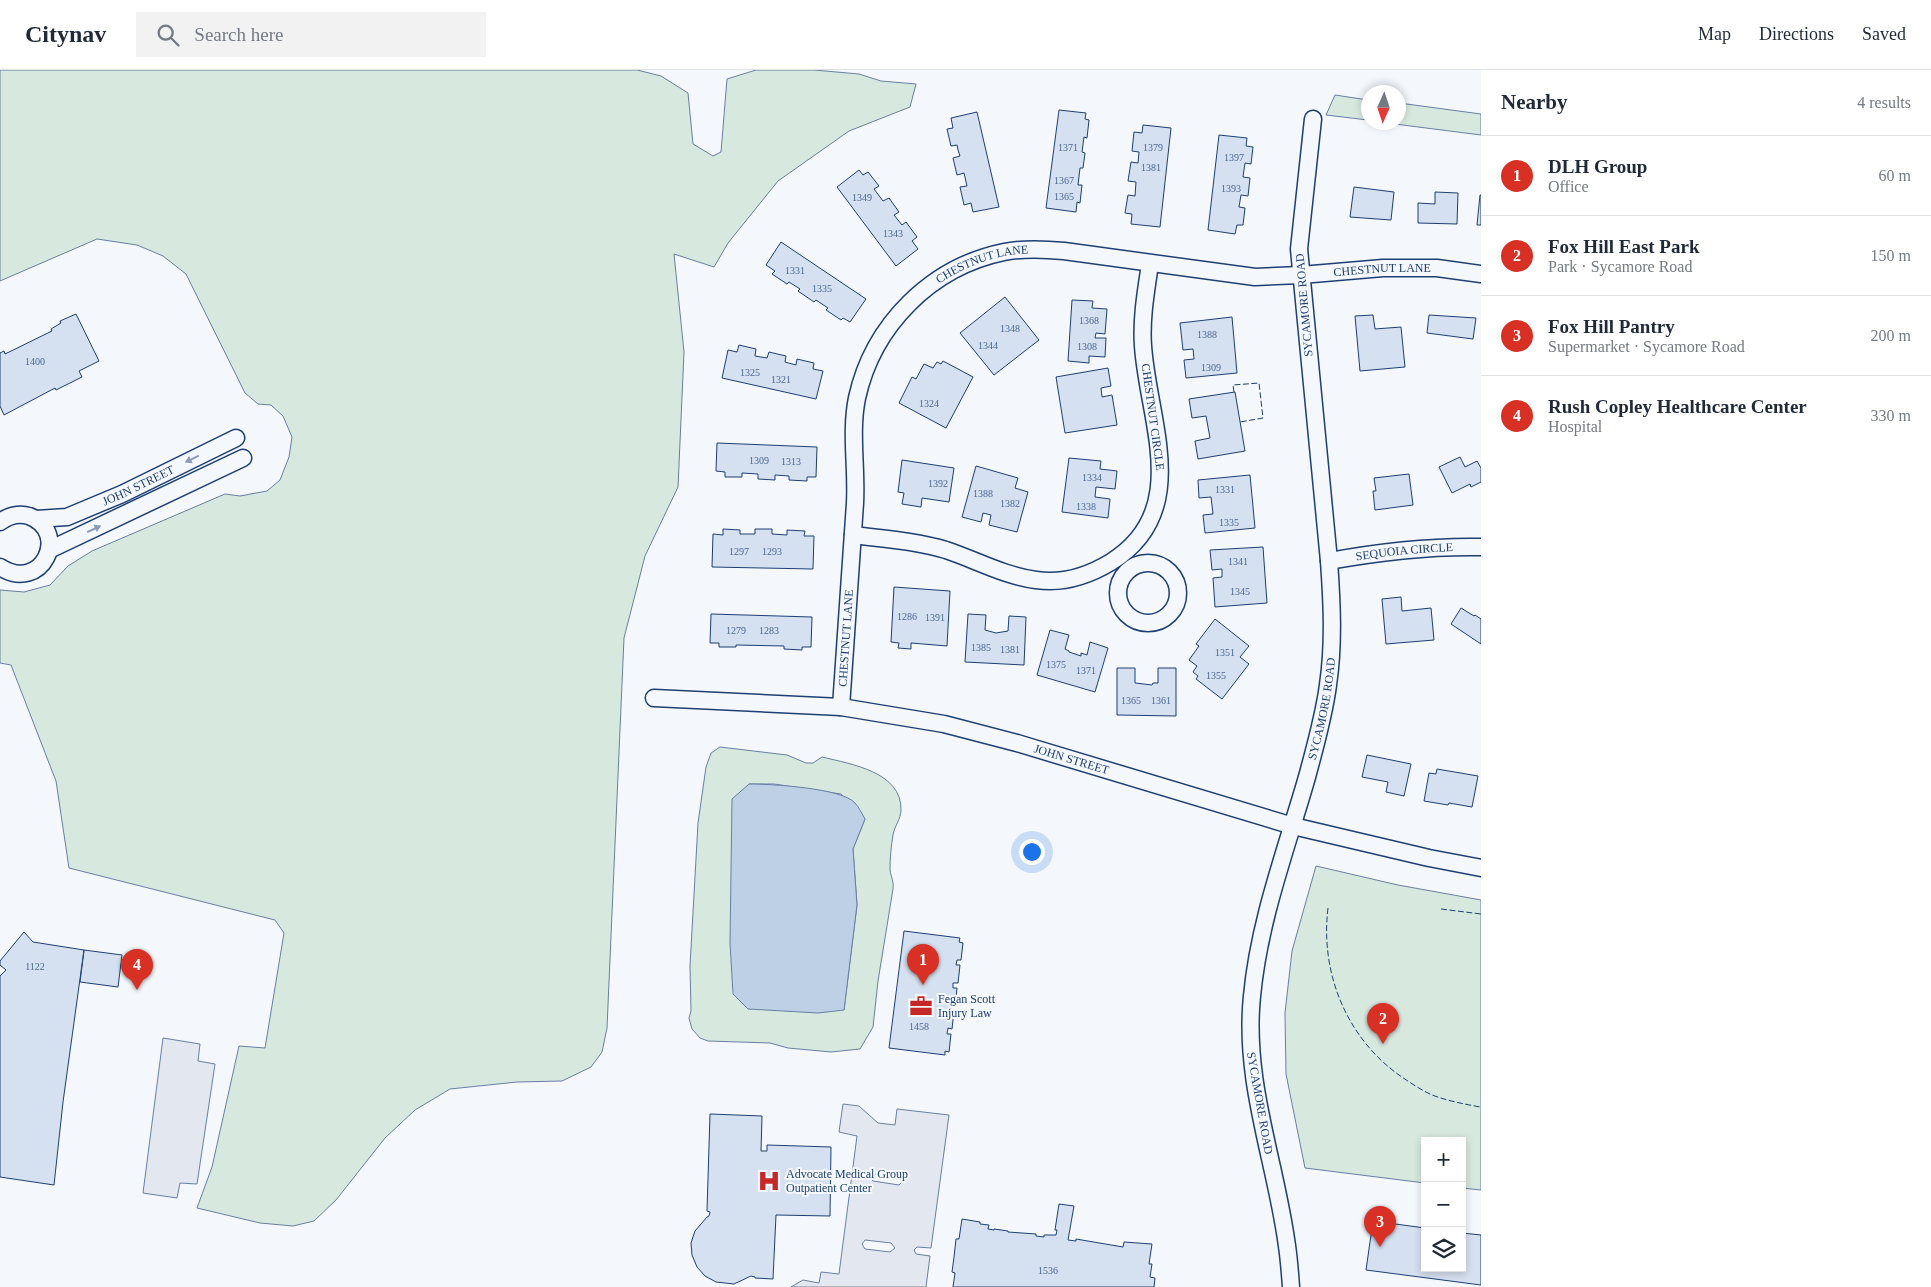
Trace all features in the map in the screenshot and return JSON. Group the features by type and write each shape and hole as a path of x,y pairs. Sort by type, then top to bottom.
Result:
{"street":[{"name":"SYCAMORE ROAD","path":"1290,1287 1288,1246 1258,1102 1250,1048 1251,998 1257,952 1270,901 1314,753 1328,686 1332,613 1299,249 1313,119"},
{"name":"CHESTNUT LANE","path":"841,707 856,493 854,431 857,400 864,374 876,346 890,325 910,302 928,286 954,271 981,259 1005,252 1037,249 1255,277 1383,268 1437,268 1481,274"},
{"name":"CHESTNUT CIRCLE","path":"853,535 923,544 1036,581 1049,582 1077,578 1098,570 1118,558 1136,540 1152,516 1157,502 1161,477 1159,448 1143,346 1143,313 1150,264"},
{"name":"JOHN STREET","path":"1,521 13,515 25,515 36,519 67,517 122,494 236,438"},
{"name":"JOHN STREET","path":"50,550 243,458"},
{"path":"5,571 26,574 36,569 45,561 50,550 49,538 44,527 36,519"},
{"name":"SEQUOIA CIRCLE","path":"1328,561 1396,552 1481,547"},
{"path":"1118,558 1128,571"},
{"name":"JOHN STREET","path":"654,698 841,707 944,724 1017,743 1293,826 1372,846 1481,868"}],"shaded area":[{"path":"0,70 637,70 661,76 688,93 693,144 713,156 721,152 727,79 756,70 814,70 859,74 881,81 916,84 910,107 849,131 778,181 728,243 714,267 674,254 684,352 678,487 645,556 624,638 607,1028 602,1052 591,1067 562,1081 517,1082 450,1089 415,1110 385,1138 336,1200 314,1221 293,1226 260,1223 197,1208 212,1167 239,1046 265,1048 284,933 275,920 69,868 56,781 11,665 0,663 0,590 24,592 50,585 68,566 92,551 225,494 240,496 267,491 280,480 289,457 292,437 283,416 271,405 258,404 245,393 186,274 163,256 137,245 97,239 0,281"},
{"path":"1335,95 1361,99 1361,119 1326,115"},
{"path":"1406,104 1481,114 1481,135 1406,125"},
{"path":"720,747 787,755 806,763 813,763 822,757 873,772 884,778 899,797 901,813 894,832 890,857 893,889 878,981 873,1027 860,1049 831,1052 788,1048 770,1043 708,1041 700,1038 692,1029 689,1018 691,1011 690,966 698,823 706,767 711,753","holes":["749,784 774,784 841,794 865,819 853,849 857,905 844,1010"]},
{"path":"1316,866 1398,885 1481,900 1481,1190 1466,1188 1466,1137 1421,1137 1421,1182 1305,1168 1286,1074 1285,1013 1292,951"},
{"path":"163,1038 200,1044 198,1061 215,1064 197,1184 180,1183 177,1198 143,1193"},
{"path":"843,1104 859,1106 878,1123 895,1125 897,1109 949,1115 931,1248 917,1247 914,1250 916,1254 930,1256 926,1287 791,1287 803,1280 819,1283 821,1272 839,1274 857,1136 839,1132","holes":["874,1174 900,1177 903,1181 899,1185 873,1181 870,1177","865,1240 891,1243 895,1248 890,1252 865,1249 862,1244"]}],"water":[{"path":"749,784 805,788 836,794 848,798 855,803 865,819 853,849 857,905 844,1010 818,1013 748,1009 733,994 730,943 732,799"}],"building":[{"path":"1059,110 1086,113 1085,119 1089,120 1087,138 1084,137 1082,152 1085,153 1083,168 1080,168 1078,185 1082,185 1080,203 1077,202 1076,212 1046,208"},
{"path":"977,112 999,207 973,212 971,203 964,205 960,187 967,186 964,173 957,175 953,158 960,156 957,145 951,146 947,129 953,128 951,118"},
{"path":"1143,125 1171,128 1160,227 1131,224 1132,214 1125,213 1128,195 1135,196 1136,182 1128,181 1131,162 1138,163 1139,152 1132,151 1134,132 1142,133"},
{"path":"1219,135 1247,138 1246,146 1253,147 1251,164 1245,163 1243,177 1250,178 1248,196 1241,195 1239,207 1245,208 1243,225 1237,225 1235,234 1208,230"},
{"path":"859,170 863,175 868,172 879,186 874,189 883,201 889,198 899,212 894,215 902,225 906,222 917,237 912,241 918,249 896,266 837,187"},
{"path":"1354,187 1394,192 1391,220 1350,217"},
{"path":"1435,192 1458,193 1457,224 1418,223 1418,203 1435,204"},
{"path":"1480,195 1481,225 1477,225"},
{"path":"781,242 866,299 850,322 843,318 841,320 826,310 828,308 816,300 814,302 798,291 800,289 789,282 787,284 772,274 775,271 766,265"},
{"path":"1005,297 1039,340 994,375 960,333"},
{"path":"1072,300 1093,301 1092,308 1107,309 1105,334 1096,333 1095,338 1106,338 1105,357 1089,356 1089,363 1068,361"},
{"path":"76,314 99,361 79,371 82,377 56,390 55,388 4,415 0,406 0,353 4,351 5,354 52,331 51,329 61,323 60,321"},
{"path":"1373,315 1375,329 1401,327 1405,367 1360,371 1355,316"},
{"path":"1429,315 1476,318 1473,339 1427,333"},
{"path":"1232,317 1237,373 1186,378 1184,360 1194,359 1193,349 1183,350 1180,323"},
{"path":"739,345 756,349 755,356 767,358 769,352 786,356 785,362 796,365 797,359 814,363 813,369 823,371 816,399 722,378 728,350 737,352"},
{"path":"943,361 973,377 946,428 899,403 912,377 916,379 924,364 933,368 937,362 941,364"},
{"path":"1108,368 1111,386 1101,388 1102,397 1112,395 1117,425 1065,433 1056,377"},
{"path":"1235,392 1245,451 1198,459 1195,441 1210,438 1206,416 1192,418 1189,399"},
{"path":"717,443 817,447 816,477 807,477 807,481 789,480 789,476 775,475 775,480 758,479 758,474 742,473 742,477 725,477 725,472 716,471"},
{"path":"1460,457 1465,467 1477,461 1481,468 1481,482 1471,487 1470,484 1452,493 1439,467"},
{"path":"1069,458 1101,461 1100,469 1117,471 1115,489 1096,487 1095,497 1110,499 1108,518 1062,512"},
{"path":"902,460 954,468 949,502 922,498 921,507 902,504 904,493 898,492"},
{"path":"976,466 1018,478 1015,488 1028,492 1017,532 989,525 991,515 983,513 981,522 962,517"},
{"path":"1409,474 1413,505 1375,510 1373,491 1376,491 1374,478"},
{"path":"1250,475 1255,528 1205,533 1203,515 1213,514 1211,497 1199,498 1198,480"},
{"path":"723,529 740,530 740,534 755,534 755,529 772,529 772,534 787,535 787,530 805,531 804,536 814,536 813,569 712,567 713,534 723,535"},
{"path":"1263,547 1267,603 1215,607 1213,578 1222,577 1222,569 1212,570 1210,550"},
{"path":"894,587 950,591 947,646 911,643 911,649 898,648 899,643 891,642"},
{"path":"1401,597 1402,611 1431,608 1434,640 1386,644 1382,599"},
{"path":"1461,608 1481,619 1481,644 1451,624"},
{"path":"711,614 812,617 811,647 802,647 802,650 784,649 784,646 736,645 736,647 719,647 719,643 710,643"},
{"path":"968,614 986,615 985,630 996,633 1008,631 1009,616 1026,617 1024,665 965,662"},
{"path":"1215,619 1249,646 1240,657 1249,664 1222,699 1196,679 1198,676 1193,672 1197,666 1189,660 1199,646 1196,644"},
{"path":"1050,630 1069,635 1065,649 1081,656 1081,653 1087,655 1090,642 1108,648 1095,692 1037,675"},
{"path":"1117,668 1135,668 1135,683 1152,685 1153,683 1158,683 1158,668 1176,668 1176,716 1117,715"},
{"path":"1367,755 1411,764 1404,796 1386,792 1388,782 1362,777"},
{"path":"1437,769 1478,776 1472,807 1424,801 1429,773 1436,774"},
{"path":"904,931 960,938 959,942 963,943 961,960 957,960 956,965 960,965 958,983 953,983 953,988 957,988 955,1006 951,1005 950,1011 954,1011 952,1029 948,1028 947,1034 951,1034 949,1052 945,1051 945,1055 889,1048"},
{"path":"24,932 33,942 84,950 63,1102 54,1185 0,1177 0,976 6,970 0,965 0,961"},
{"path":"84,950 122,955 118,987 80,982"},
{"name":"Advocate Medical Group Outpatient Center","path":"710,1114 762,1116 761,1151 767,1151 767,1145 831,1147 830,1216 776,1215 773,1279 751,1276 734,1284 716,1282 705,1276 697,1267 692,1255 691,1243 695,1231 709,1216 710,1212 707,1211"},
{"path":"1059,1204 1074,1206 1068,1240 1076,1241 1076,1239 1123,1247 1124,1242 1152,1244 1149,1264 1152,1264 1150,1277 1155,1278 1154,1287 953,1287 955,1273 952,1272 956,1239 959,1239 962,1219 989,1225 988,1229 1036,1234 1036,1236 1044,1237 1044,1235 1056,1235"},
{"path":"1373,1221 1421,1227 1421,1272 1466,1272 1466,1233 1481,1235 1481,1285 1366,1270"}],"fence":[{"path":"1234,392 1233,385 1259,383 1263,418 1240,422"},
{"path":"1328,908 1328,956 1333,979 1351,1022 1364,1042 1380,1060 1424,1091 1444,1099 1480,1107"},
{"path":"1441,909 1481,914"}],"place":[{"name":"DLH Group","path":"923,985"},
{"name":"Rush Copley Healthcare Center","path":"137,990"},
{"name":"Fegan Scott Injury Law","path":"921,1006"},
{"name":"Fox Hill East Park","path":"1383,1044"},
{"name":"Advocate Medical Group Outpatient Center","path":"769,1181"},
{"name":"Fox Hill Pantry","path":"1380,1247"}]}
